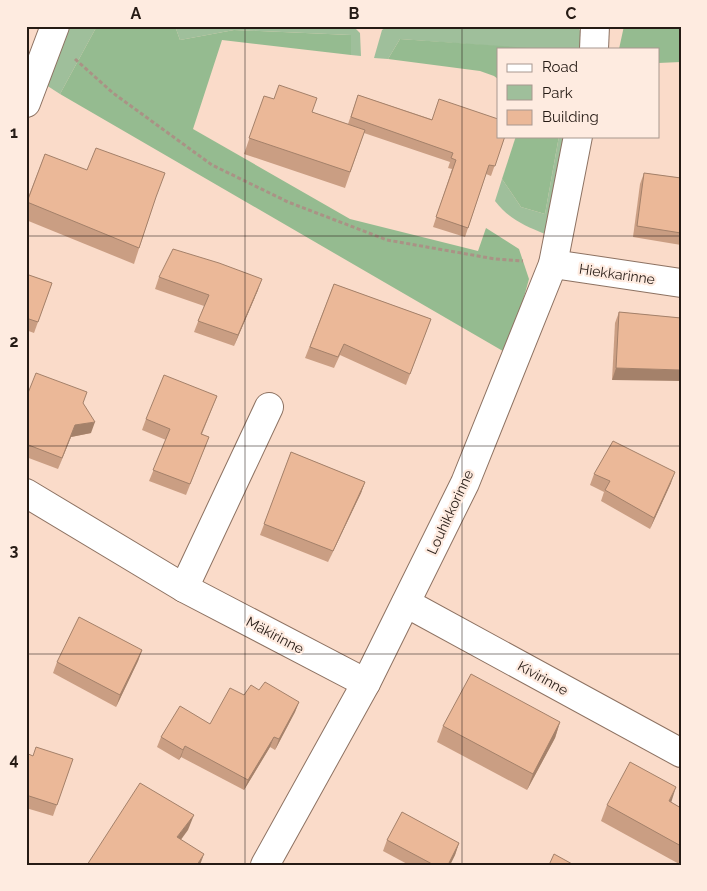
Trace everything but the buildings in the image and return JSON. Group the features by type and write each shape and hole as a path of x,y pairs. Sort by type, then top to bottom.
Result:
{"street":[{"path":"594,48 595,26"},
{"path":"26,103 53,32"},
{"name":"Louhikkorinne","path":"265,865 366,683 465,483 553,264 578,138"},
{"name":"Hiekkarinne","path":"553,264 681,283"},
{"path":"184,588 270,407"},
{"name":"Mäkirinne","path":"26,493 184,588 366,683"},
{"name":"Kivirinne","path":"406,603 681,753"}],"path":[{"path":"53,32 113,93 212,165 288,202 387,240 495,259 553,264"}],"green space":[{"path":"69,26 97,26 60,94 46,85"},
{"path":"97,26 175,26 180,40 234,30 351,35 351,55 222,40 193,129 350,219 478,251 486,228 519,249 529,279 508,354 60,94"},
{"path":"175,26 353,26 360,33 361,56 351,55 351,35 234,30 180,40"},
{"path":"388,26 578,26 581,33 581,48 519,48 400,39 388,59 374,58 382,30"},
{"path":"624,26 681,26 681,62 660,63 660,48 619,48"},
{"path":"400,39 531,48 497,48 497,78 480,71 388,59"},
{"path":"515,138 559,138 545,214 521,207 502,179"},
{"path":"559,138 565,138 545,234 524,225 501,208 495,201 502,179 521,207 545,214"}]}
